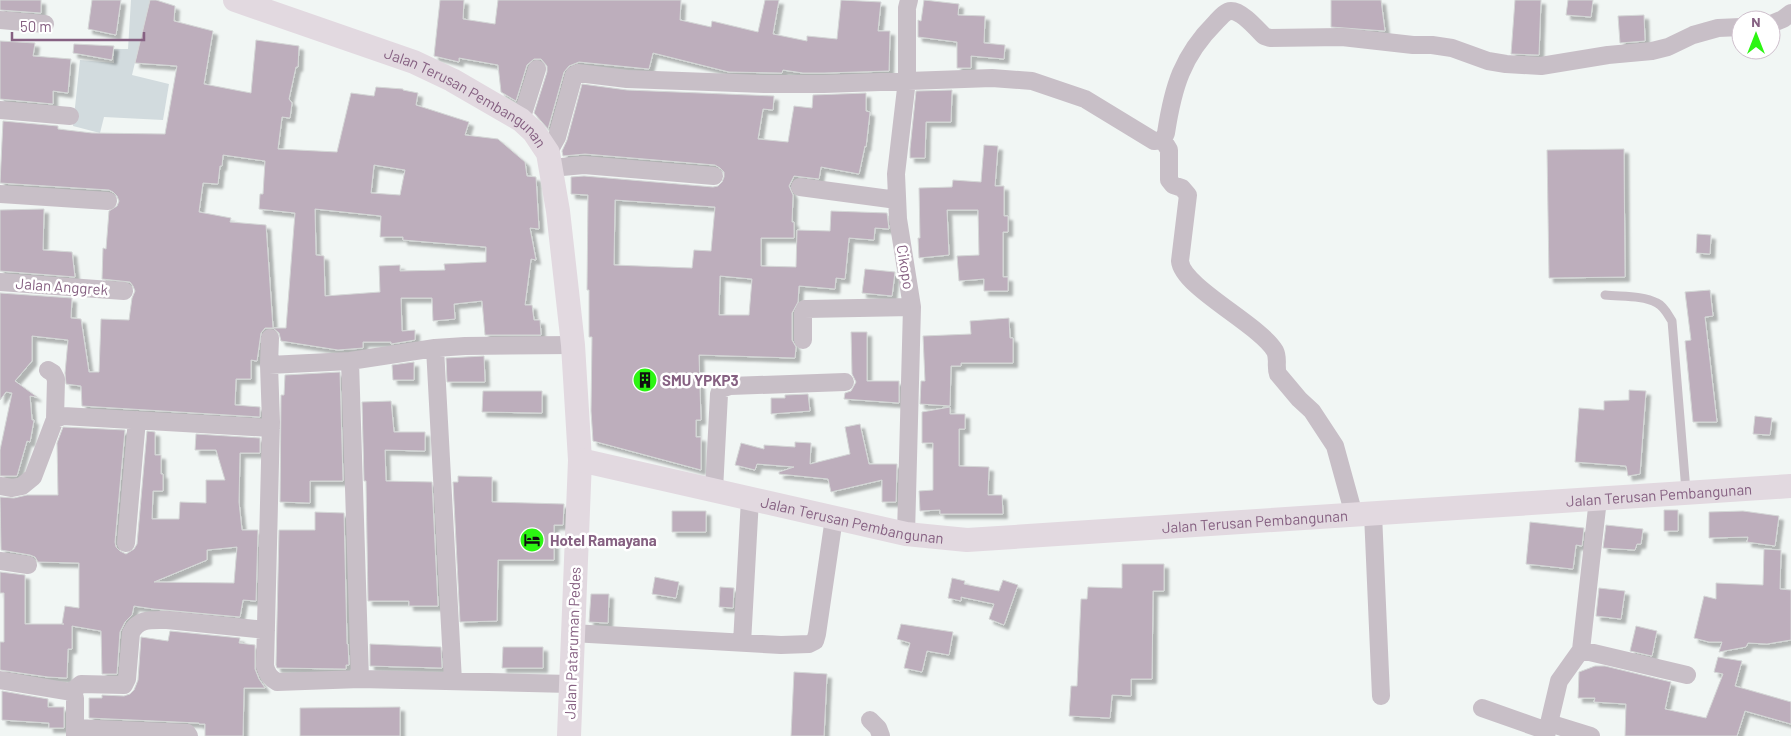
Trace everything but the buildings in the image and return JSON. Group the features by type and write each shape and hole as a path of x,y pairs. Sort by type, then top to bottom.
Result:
{"street":[{"name":"Jalan Terusan Pembangunan","path":"235,0 281,8 414,62 452,80 521,120 534,132 549,161 558,211 573,345 580,460 906,534 967,540 1791,486"},
{"name":"Cikopo","path":"906,534 912,307 898,219 896,174 907,80 907,8 909,0"},
{"path":"1163,140 1174,93 1182,69 1208,31 1231,6 1264,36 1270,38 1342,37 1412,45 1432,45 1452,48 1506,64 1541,66 1608,55 1652,51 1668,47 1693,35 1718,28 1731,27"},
{"path":"0,20 45,24"},
{"path":"521,120 537,69"},
{"path":"714,176 629,170 549,161 574,75 578,73 627,79 764,84 824,84 992,78 1032,81 1085,99 1154,141 1163,140"},
{"path":"0,110 70,116"},
{"path":"1163,140 1169,150 1169,180 1173,185 1187,192 1189,199 1180,261 1182,271 1219,304 1268,342 1275,351 1278,360 1278,374 1298,399 1312,411 1335,446 1364,514 1381,696"},
{"path":"800,188 897,200"},
{"path":"0,194 108,201"},
{"name":"Jalan Anggrek","path":"0,282 124,291"},
{"path":"803,340 803,313 805,309 912,307"},
{"path":"270,338 271,428 265,666 267,673 272,679 277,682 360,679 570,684"},
{"path":"269,365 350,361 435,348 465,346 573,345"},
{"path":"435,348 453,680"},
{"path":"350,361 360,679"},
{"path":"0,486 12,488 22,486 33,477 55,419 56,379 53,373 48,370"},
{"path":"714,490 719,394 721,390 730,386 845,382"},
{"path":"55,419 62,416 271,428"},
{"path":"126,543 137,420"},
{"name":"Jalan Pataruman Pedes","path":"569,736 580,460"},
{"path":"742,642 750,499"},
{"path":"1547,730 1559,681 1581,650 1598,499"},
{"path":"572,633 800,644 809,644 816,641 834,518"},
{"path":"0,561 28,565"},
{"path":"71,692 81,684 124,685 127,679 131,633 134,627 141,622 167,620 266,630"},
{"path":"1581,650 1687,675"},
{"path":"0,680 71,692 75,698 75,732 189,735"},
{"path":"1482,708 1547,730 1592,736"},
{"path":"870,720 878,728 881,736"}],"lane":[{"path":"1605,295 1642,299 1658,303 1672,321 1686,493"}],"shaded area":[{"path":"131,0 150,0 132,75 169,84 163,120 104,117 100,133 73,126 80,60 114,63 114,49 128,49"}],"place":[{"name":"SMU YPKP3","path":"645,380"},
{"name":"Hotel Ramayana","path":"532,540"}]}
